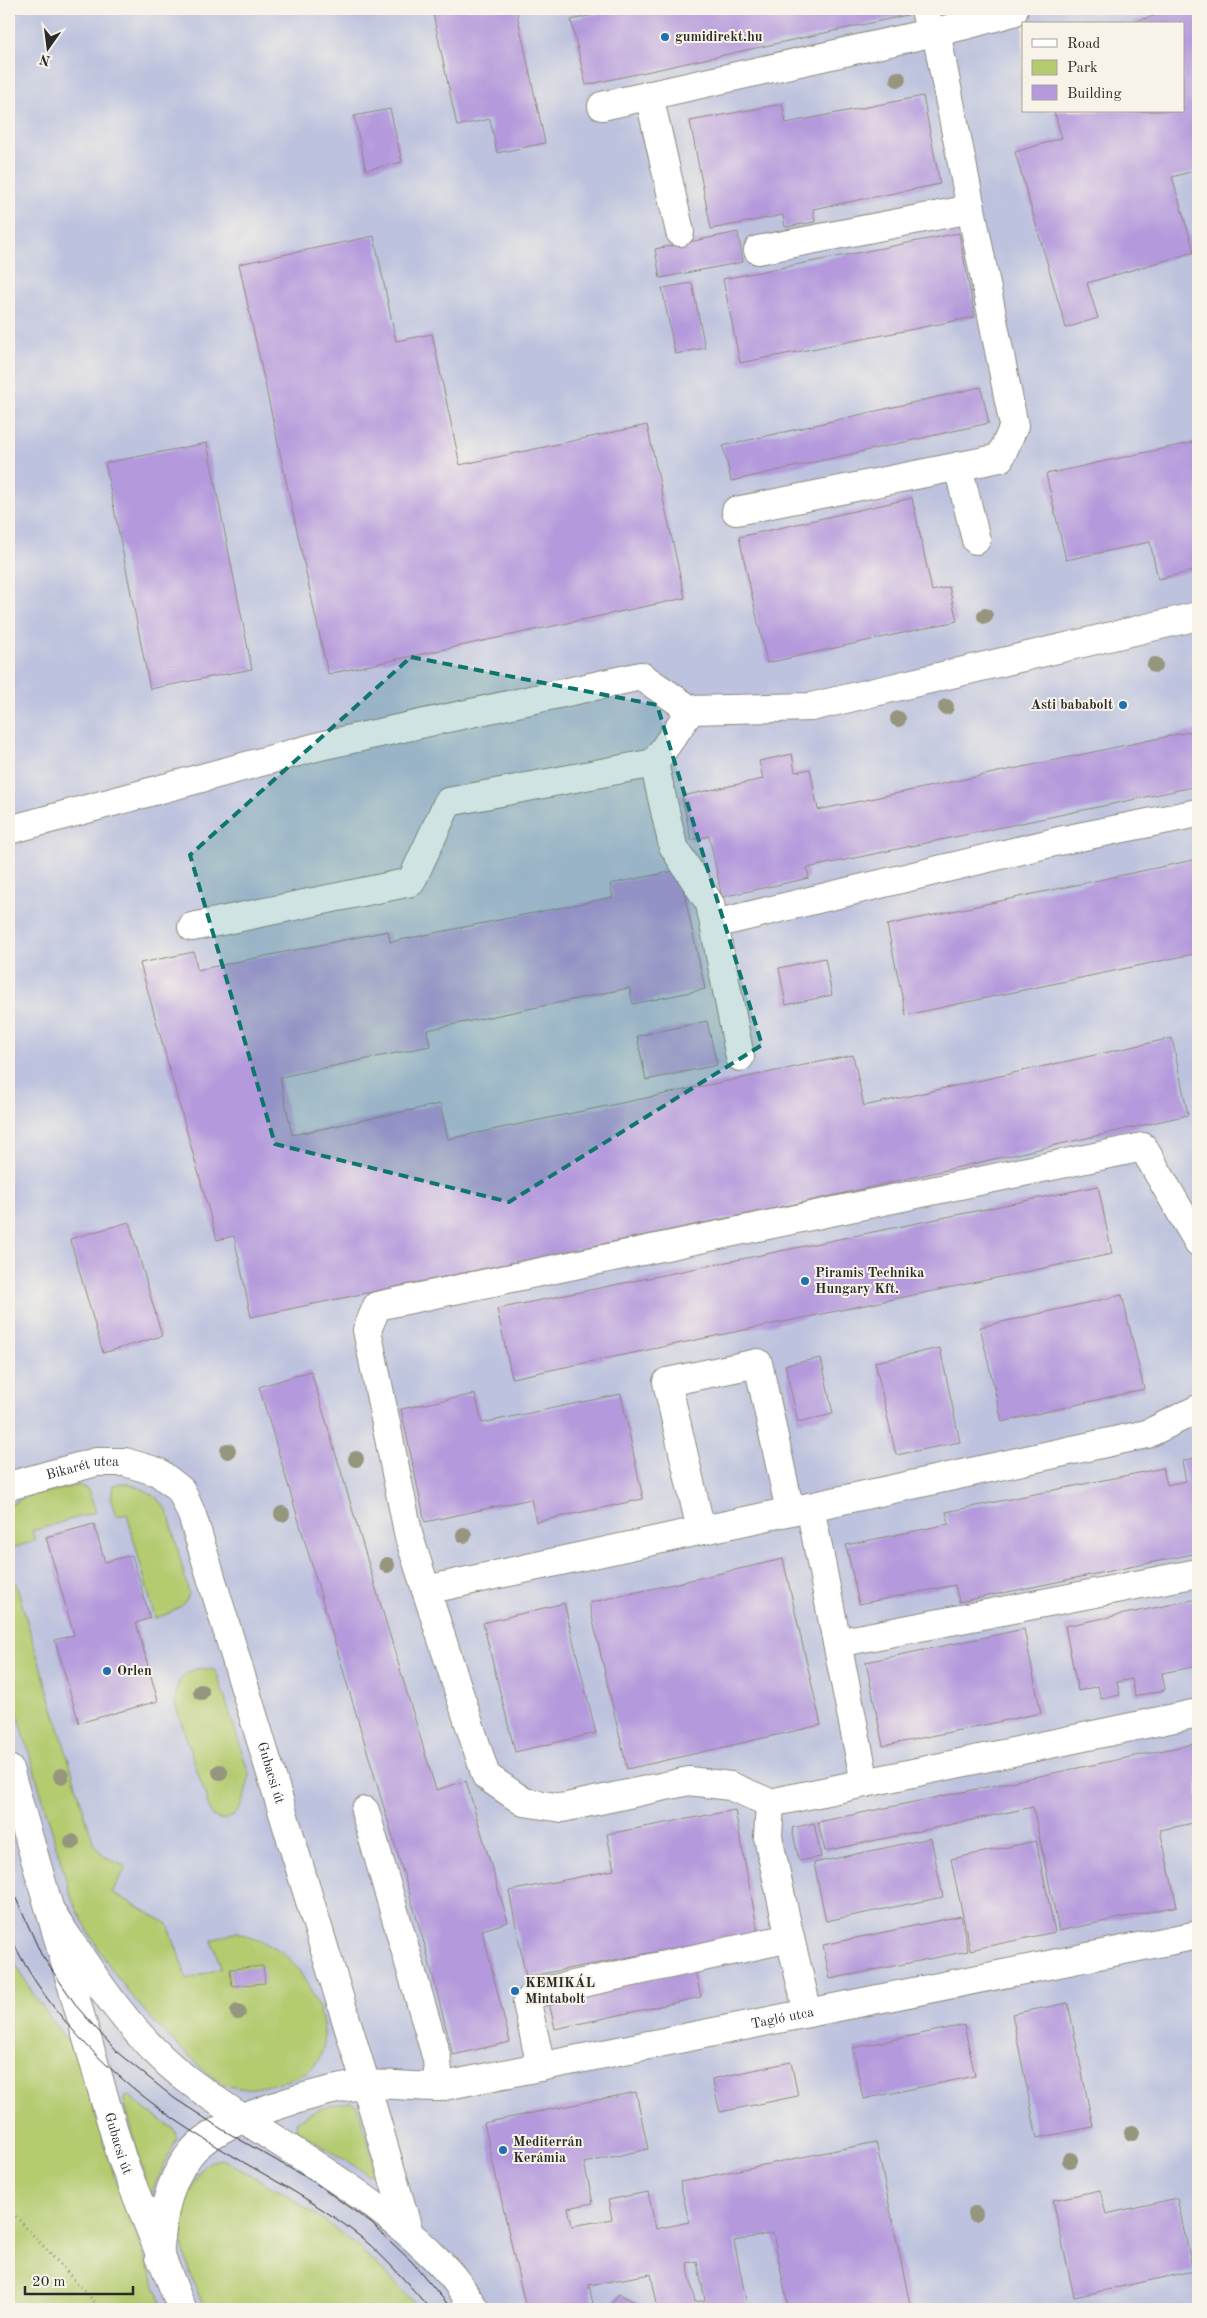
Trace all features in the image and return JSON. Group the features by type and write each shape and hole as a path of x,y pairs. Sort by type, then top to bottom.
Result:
{"street":[{"path":"602,106 930,25 1013,12"},
{"path":"736,511 1000,458 1014,426 971,210 930,25"},
{"path":"649,95 680,232"},
{"path":"758,250 971,210"},
{"path":"958,466 976,540"},
{"path":"9,830 35,825 324,745 641,676 691,710 811,707 1198,616"},
{"path":"192,927 411,882 448,802 654,764 691,710"},
{"path":"654,764 673,846 710,904 740,1057"},
{"path":"714,924 1059,841 1198,813"},
{"path":"1198,1242 1143,1147 377,1306 367,1330 409,1537 486,1776 524,1802 562,1808 689,1781 730,1786 770,1803 1198,1712"},
{"path":"701,1530 667,1382 758,1363 837,1644 865,1783"},
{"path":"426,1590 1147,1434 1198,1409"},
{"name":"Bikarét utca","path":"9,1486 96,1462 126,1462 158,1472"},
{"name":"Gubacsi út","path":"158,1472 181,1490 192,1515 366,2085 409,2233"},
{"path":"837,1644 1198,1573"},
{"name":"Gubacsi út","path":"9,1769 122,2159 182,2309"},
{"path":"770,1803 768,1836 808,2013"},
{"path":"365,1811 437,2059 439,2087"},
{"name":"Gubacsi út","path":"51,1912 90,1972 134,2028 182,2076 242,2119 340,2180 373,2203 409,2233 452,2276 474,2309"},
{"name":"Tagló utca","path":"366,2085 439,2087 1198,1935"},
{"path":"541,2067 528,2003 536,1992 790,1938"},
{"name":"Gubacsi út","path":"160,2257 162,2217 178,2172 190,2153 204,2139 242,2119 346,2087 366,2085"}],"path":[{"path":"9,2209 101,2309"}],"highlighted area":[{"path":"411,657 657,705 762,1045 509,1202 275,1144 190,855"}],"shaded area":[{"path":"9,9 1198,9 1198,2309 9,2309"}],"green space":[{"path":"121,1483 136,1486 148,1492 159,1500 168,1511 189,1594 175,1610 155,1618 127,1514 116,1516 111,1500 113,1485"},
{"path":"79,1485 88,1490 96,1512 32,1531 35,1541 9,1549 9,1506 26,1496"},
{"path":"9,1561 94,1845 104,1856 126,1867 112,1892 168,1924 187,1980 221,1968 212,1940 237,1932 268,1944 289,1958 309,1988 322,2018 324,2032 324,2046 319,2058 311,2068 299,2076 257,2088 233,2087 215,2079 171,2039 137,2003 94,1942 71,1897 9,1683"},
{"path":"200,1668 214,1670 217,1674 249,1774 240,1807 235,1814 228,1818 221,1819 212,1816 175,1703 180,1680 193,1670"},
{"path":"9,1952 33,1994 77,2055 115,2178 164,2309 9,2309"},
{"path":"129,2095 148,2112 174,2129 177,2138 151,2193 148,2191 124,2101 125,2096"},
{"path":"351,2102 358,2107 376,2171 373,2177 296,2130 297,2121 310,2114 329,2106"},
{"path":"221,2159 292,2199 334,2228 379,2266 419,2309 204,2309 187,2262 182,2235 183,2220 186,2204 200,2171 210,2162"}],"building":[{"path":"9,9 26,9 9,14"},
{"path":"432,9 516,9 545,143 497,153 490,119 457,126"},
{"path":"600,9 911,9 912,14 586,85 571,20 601,13"},
{"path":"1179,9 1193,9 1198,26 1198,170 1172,177 1194,252 1087,283 1098,318 1066,328 1015,152 1062,138 1054,112 1184,112 1184,22 1133,22"},
{"path":"923,96 940,184 813,209 815,222 785,227 783,215 711,229 690,121 782,104 786,123"},
{"path":"390,109 402,162 366,170 354,116"},
{"path":"738,232 743,262 660,278 655,249"},
{"path":"959,233 975,317 740,363 723,279"},
{"path":"374,236 396,341 432,334 460,465 647,425 685,598 328,674 239,264"},
{"path":"692,283 705,348 675,354 662,288"},
{"path":"981,387 989,423 731,481 723,446"},
{"path":"1198,441 1198,570 1158,579 1150,542 1066,560 1046,474"},
{"path":"207,443 252,669 150,689 105,463"},
{"path":"912,498 932,591 949,587 957,621 767,663 739,537"},
{"path":"1198,730 1198,786 807,868 809,878 722,897 709,836 691,840 682,796 763,779 759,761 792,754 795,772 810,769 818,810"},
{"path":"1198,859 1198,953 906,1015 887,925"},
{"path":"679,870 705,989 633,1004 629,988 427,1030 430,1046 280,1077 292,1135 440,1104 448,1139 853,1055 864,1106 1172,1038 1188,1115 805,1202 251,1317 234,1236 217,1240 140,963 194,952 197,970 388,931 390,942 613,897 610,884"},
{"path":"825,958 832,995 786,1005 779,968"},
{"path":"707,1021 717,1065 646,1080 637,1036"},
{"name":"Piramis Technika Hungary Kft.","path":"1098,1186 1112,1254 512,1378 497,1309"},
{"path":"129,1222 162,1336 103,1353 70,1239"},
{"path":"1122,1295 1144,1389 1002,1422 980,1327"},
{"path":"940,1348 960,1442 896,1455 875,1362"},
{"path":"821,1358 833,1414 798,1422 785,1365"},
{"path":"311,1371 436,1790 466,1781 508,1922 482,1930 510,2042 453,2055 425,1946 259,1387"},
{"path":"475,1394 482,1423 621,1394 643,1499 536,1522 531,1499 425,1522 401,1409"},
{"path":"1198,1457 1198,1553 959,1602 955,1585 859,1604 846,1545 949,1524 946,1512 1163,1468 1167,1485 1186,1481 1182,1461"},
{"path":"94,1524 105,1562 132,1555 150,1618 136,1623 158,1701 79,1723 55,1640 74,1635 46,1537"},
{"path":"783,1559 821,1725 627,1769 589,1603"},
{"path":"1198,1599 1198,1666 1162,1673 1165,1690 1135,1696 1132,1679 1117,1682 1120,1695 1101,1699 1098,1686 1078,1691 1065,1626"},
{"path":"564,1603 596,1733 515,1752 483,1623"},
{"path":"1024,1629 1041,1713 883,1746 866,1662"},
{"path":"1198,1743 1198,1822 1160,1830 1177,1906 1059,1931 1033,1807 825,1851 818,1822"},
{"path":"735,1810 758,1932 526,1977 509,1891 614,1870 607,1834"},
{"path":"814,1823 821,1857 799,1861 792,1828"},
{"path":"931,1838 943,1897 826,1921 814,1863"},
{"path":"1036,1841 1055,1932 970,1950 951,1859"},
{"path":"961,1916 968,1951 830,1979 823,1945"},
{"path":"263,1966 265,1983 232,1986 230,1969"},
{"path":"695,1970 701,1997 555,2029 549,2002"},
{"path":"1068,2003 1093,2127 1037,2138 1012,2014"},
{"path":"964,2025 975,2076 863,2099 853,2048"},
{"path":"791,2062 798,2096 720,2112 712,2079"},
{"path":"636,2092 648,2149 584,2163 593,2203 568,2208 572,2226 612,2219 608,2200 648,2192 656,2229 689,2222 680,2182 876,2142 911,2309 774,2309 788,2306 773,2233 734,2241 748,2309 658,2309 651,2274 589,2285 594,2309 526,2309 484,2123","holes":["697,2261 705,2300 695,2302 687,2263"]},
{"path":"1100,2190 1106,2214 1177,2198 1193,2271 1074,2297 1053,2200"},
{"path":"619,2294 643,2306 642,2309 607,2309"}],"tram line":[{"path":"9,1883 41,1954 78,2008 118,2053 174,2098 223,2130 314,2182 371,2223 412,2262 452,2309"},
{"path":"9,1933 25,1964 44,1994 67,2023 118,2076 176,2120 305,2198 344,2224 398,2272 430,2309"}],"place":[{"name":"gumidirekt.hu","path":"665,37"},
{"name":"Asti bababolt","path":"1123,705"},
{"name":"Piramis Technika Hungary Kft.","path":"805,1281"},
{"name":"Orlen","path":"107,1671"},
{"name":"KEMIKÁL Mintabolt","path":"515,1991"},
{"name":"Mediterrán Kerámia","path":"503,2150"}]}
